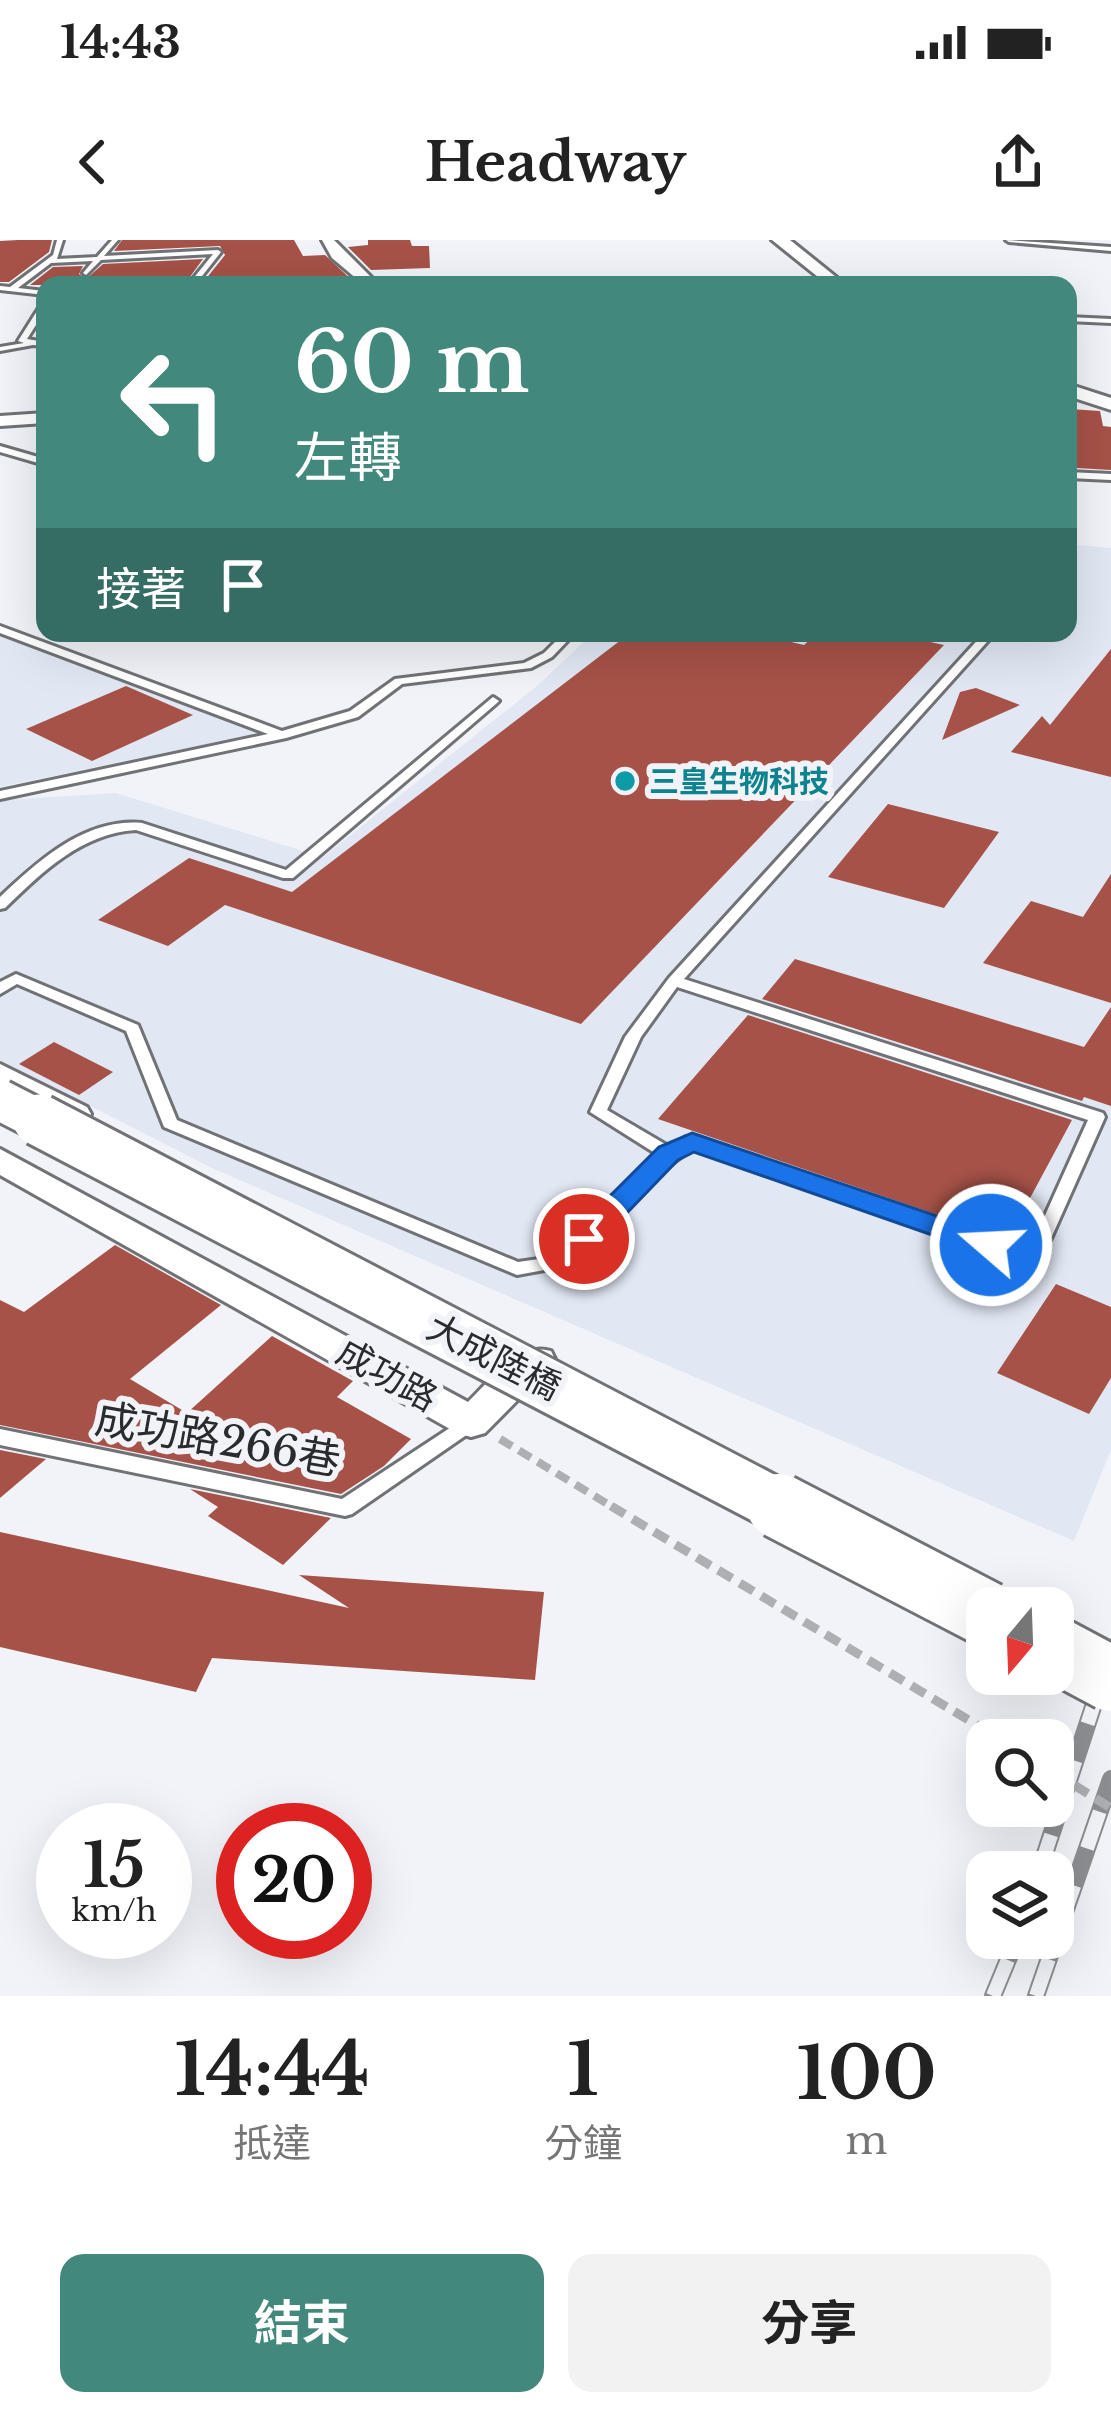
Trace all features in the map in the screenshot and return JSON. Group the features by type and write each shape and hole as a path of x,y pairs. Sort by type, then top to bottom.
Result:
{"main road":[{"name":"大成陸橋","path":"0,1100 966,1603"},
{"path":"1074,1659 1111,1679"}],"street":[{"path":"328,240 337,255 362,276"},
{"path":"780,240 826,276"},
{"path":"1077,393 1111,404"},
{"path":"0,422 36,419"},
{"name":"成功路","path":"0,1075 541,1358 471,1422 0,1160"}],"lane":[{"path":"12,289 50,261 60,240"},
{"path":"86,273 115,240"},
{"path":"1009,240 1111,248"},
{"path":"50,261 218,253 199,276"},
{"path":"0,289 36,292"},
{"path":"28,345 22,341 36,318"},
{"path":"1077,319 1111,320"},
{"path":"0,349 36,345"},
{"path":"0,449 36,459"},
{"path":"1077,475 1111,477"},
{"path":"0,629 282,736"},
{"path":"0,795 282,736 354,714 399,681 527,666 561,642"},
{"path":"668,1154 598,1112 634,1037 674,981 982,642"},
{"path":"0,905 89,835 114,825 136,826 288,875 493,701"},
{"path":"0,989 16,978 133,1028 170,1123 517,1269 566,1261 602,1216 668,1154 692,1142 1034,1259 1097,1117 674,981"},
{"name":"成功路266巷","path":"0,1437 345,1508 471,1422"}],"path":[{"path":"471,1422 968,1719"},
{"path":"1074,1785 1111,1808"}],"shaded area":[{"path":"1077,545 1111,548 1111,1450 1074,1541 214,1169 0,1060 0,800 116,793 323,857 537,686 583,642 1077,642"},
{"path":"0,636 265,732 0,787"}],"building":[{"path":"52,240 49,252 9,282 0,282 0,241"},
{"path":"122,240 294,240 303,256 325,255 347,276 208,276 225,255 220,246 114,251"},
{"path":"368,240 410,240 412,246 429,246 430,268 371,270 348,247 368,245"},
{"path":"203,259 191,276 89,276 103,264"},
{"path":"83,266 79,274 42,276 53,267"},
{"path":"1077,409 1100,411 1103,426 1111,427 1111,470 1077,468"},
{"name":"三皇生物科技","path":"618,642 944,645 581,1024 225,905 168,946 98,920 189,858 292,892"},
{"path":"1111,649 1111,777 1011,752 1042,716 1050,725"},
{"path":"126,686 193,715 92,761 26,729"},
{"path":"976,688 1020,705 942,740 960,692"},
{"path":"888,804 999,832 944,908 828,877"},
{"path":"1111,874 1111,1003 983,963 1031,901 1083,917"},
{"path":"795,959 1084,1047 1111,1007 1111,1106 1084,1097 1082,1101 762,999"},
{"path":"748,1015 1072,1120 1008,1239 658,1119"},
{"path":"54,1042 113,1072 79,1095 19,1064"},
{"path":"115,1245 221,1305 130,1379 187,1413 272,1336 353,1381 337,1397 411,1439 384,1466 341,1494 0,1425 0,1300 24,1312"},
{"path":"1056,1284 1111,1307 1111,1378 1089,1414 997,1373"},
{"path":"0,1450 46,1459 0,1498"},
{"path":"190,1489 331,1518 283,1565 208,1516 218,1507"},
{"path":"0,1532 349,1608 299,1575 544,1592 535,1680 212,1658 196,1692 0,1647"}],"railway":[{"path":"1046,1851 1111,1652"},
{"path":"1036,1996 1111,1779"},
{"path":"993,1996 1008,1959"}],"place":[{"name":"三皇生物科技","path":"625,781"}],"route":[{"path":"584,1239 668,1154 692,1142 991,1245"}]}
